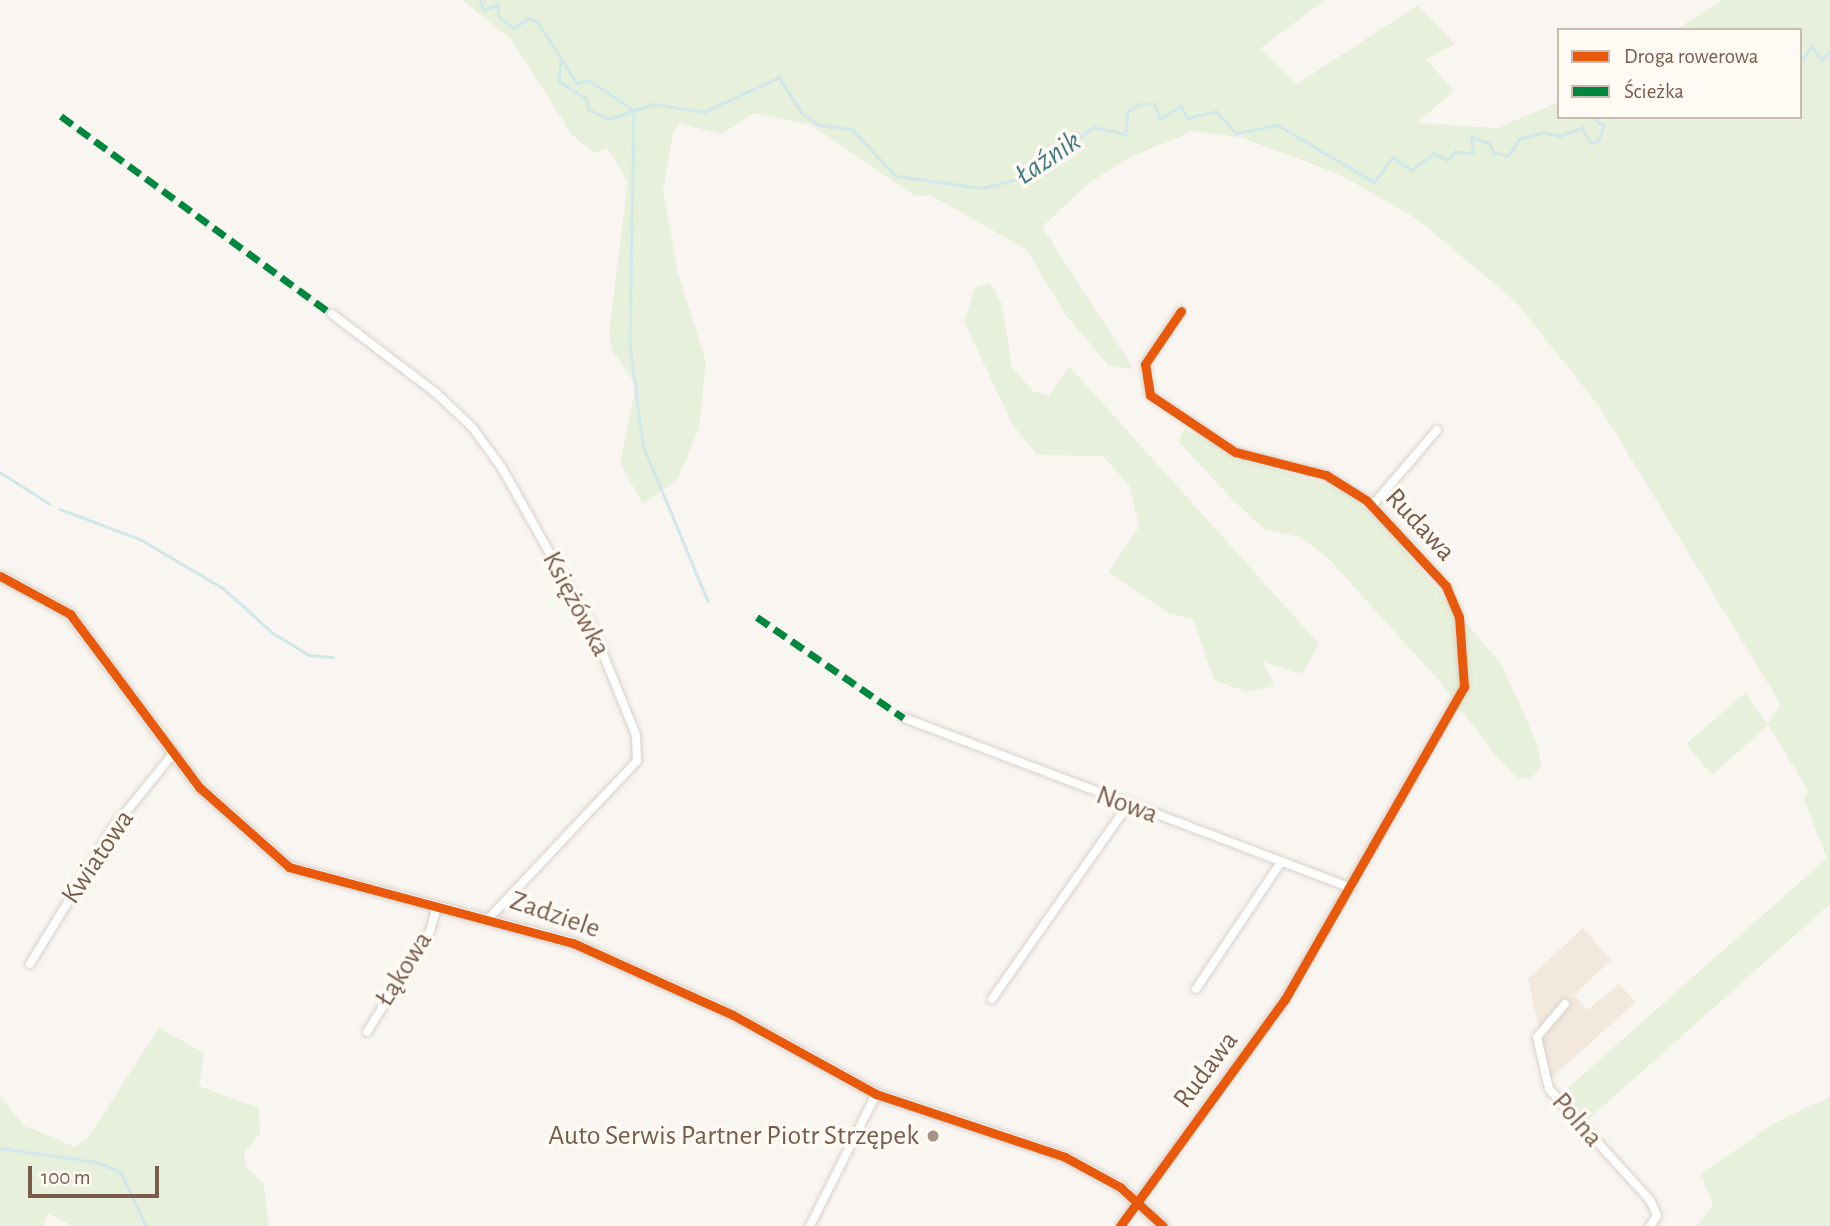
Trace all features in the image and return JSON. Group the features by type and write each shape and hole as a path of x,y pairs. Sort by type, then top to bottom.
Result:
{"street":[{"name":"Rudawa","path":"1120,1226 1136,1199 1251,1048 1351,888 1464,687 1459,617 1446,586 1372,506 1326,475 1235,452 1154,401 1144,386 1145,364 1181,311"},
{"name":"Księżówka","path":"332,314 436,393 487,447 595,634 636,736 636,761 490,917"},
{"path":"1372,506 1437,430"},
{"name":"Zadziele","path":"0,576 70,614 173,754 213,802 289,867 437,906 490,917 573,943 687,992 876,1094 1065,1157 1136,1199 1163,1226"},
{"name":"Nowa","path":"904,718 1351,888"},
{"name":"Kwiatowa","path":"30,964 113,828 173,754"},
{"path":"992,999 1128,805"},
{"path":"1196,989 1281,862"},
{"name":"Łąkowa","path":"367,1032 429,930 437,906"},
{"name":"Polna","path":"1565,1004 1537,1037 1549,1088 1650,1200 1657,1216 1650,1226"},
{"path":"810,1226 876,1094"}],"shaded area":[{"path":"1583,928 1611,960 1574,995 1587,1010 1619,984 1636,1002 1550,1079 1528,979"}],"green space":[{"path":"462,0 1325,0 1261,48 1297,84 1418,5 1455,44 1426,59 1454,91 1417,123 1497,128 1557,103 1557,119 1802,119 1802,28 1678,28 1723,0 1830,0 1830,904 1583,1124 1559,1096 1827,858 1804,800 1808,790 1768,725 1712,775 1686,744 1745,693 1767,724 1781,705 1599,406 1516,302 1417,219 1339,174 1243,138 1193,131 1130,157 1089,183 1042,227 1134,369 1109,366 1065,314 1026,249 930,195 915,196 811,125 754,113 722,134 680,124 673,133 663,191 678,273 706,362 699,428 678,479 643,504 620,463 636,385 612,350 609,333 628,182 607,148 594,153 572,135 511,39"},
{"path":"990,283 1002,304 1012,368 1033,391 1049,396 1069,366 1319,644 1302,674 1263,662 1274,686 1247,692 1214,680 1193,619 1168,613 1108,572 1139,527 1129,485 1103,456 1037,455 1013,425 964,322 975,287"},
{"path":"1185,429 1254,463 1337,487 1376,517 1502,665 1538,746 1541,766 1533,777 1518,779 1497,757 1442,684 1327,557 1300,537 1264,529 1233,500 1178,441"},
{"path":"159,1028 204,1053 199,1086 259,1108 260,1133 244,1153 246,1166 264,1185 269,1226 72,1226 48,1213 43,1226 0,1226 0,1096 23,1125 75,1147 87,1139"},
{"path":"1830,1097 1830,1226 1697,1226 1713,1205 1701,1174 1775,1123"}],"waterway":[{"name":"Łaźnik","path":"480,0 484,10 498,4 499,17 514,28 528,18 537,21 577,83 589,80 634,110 654,104 704,112 779,77 803,114 819,125 852,129 896,176 983,188 1032,175 1093,127 1125,134 1128,111 1139,104 1155,104 1160,119 1181,106 1188,118 1216,111 1236,133 1278,125 1374,182 1393,157 1411,170 1434,153 1447,160 1454,152 1473,153 1471,137 1489,143 1494,153 1509,155 1519,139 1544,132 1559,136 1582,127 1591,143 1599,140 1603,126 1594,119"},
{"name":"Łaźnik","path":"1802,60 1811,46 1822,59 1830,52"},
{"path":"561,62 559,81 587,99 589,110 610,119 634,110 630,343 643,445 708,601"},
{"path":"0,472 50,504"},
{"path":"60,509 140,539 223,588 273,633 309,655 333,657"},
{"path":"0,1148 97,1162 121,1172 146,1226"}],"marked path":[{"path":"61,116 332,314"},
{"path":"757,617 904,718"}],"cycle path":[{"path":"1120,1226 1285,999 1464,687 1459,617 1446,586 1366,500 1326,475 1235,452 1150,395 1145,364 1181,311"},
{"path":"0,576 70,614 199,787 289,867 573,943 733,1015 876,1094 1065,1157 1120,1187 1163,1226"}],"place":[{"name":"Auto Serwis Partner Piotr Strzępek","path":"933,1136"}]}
